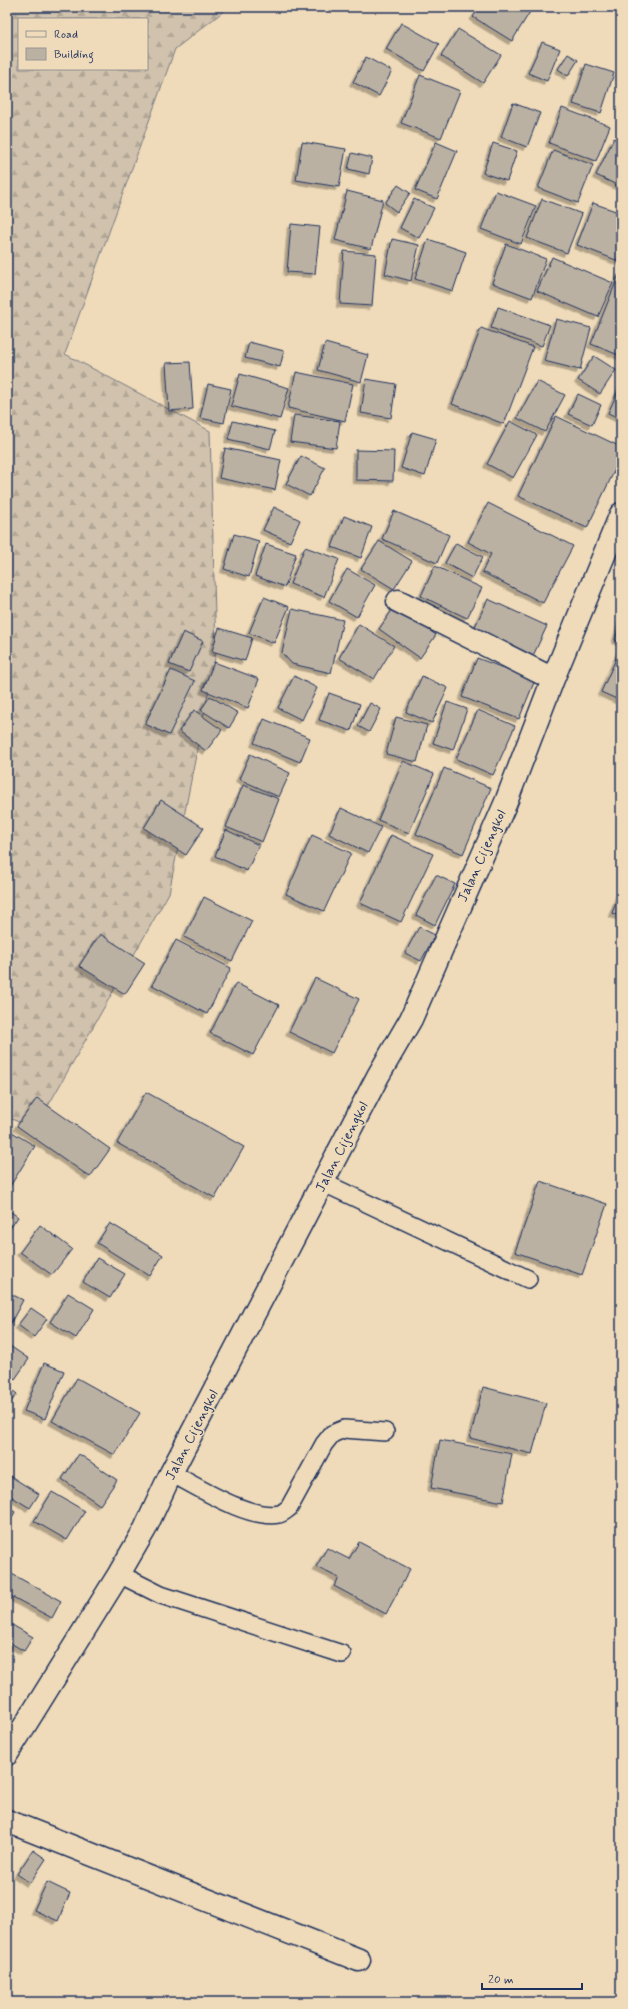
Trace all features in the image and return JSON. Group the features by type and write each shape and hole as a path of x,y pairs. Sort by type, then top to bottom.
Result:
{"street":[{"name":"Jalan Cijengkol","path":"7,1754 119,1574 145,1529 171,1473 324,1183 378,1076 411,1019 506,802 553,679 621,514"},
{"path":"398,601 553,679"},
{"path":"7,1821 359,1960"}],"lane":[{"path":"324,1183 528,1279"},
{"path":"171,1473 241,1509 271,1515 280,1514 289,1508 324,1444 332,1434 344,1429 385,1432"},
{"path":"119,1574 162,1595 342,1654"}],"green space":[{"path":"7,7 229,7 175,49 65,354 210,431 216,653 169,893 35,1129 7,1117"}],"building":[{"path":"480,7 533,7 512,41 473,17"},
{"path":"401,23 439,44 424,71 386,49"},
{"path":"458,29 501,55 483,83 441,56"},
{"path":"542,42 560,49 547,81 528,73"},
{"path":"568,54 578,60 568,76 558,69"},
{"path":"366,57 392,71 379,96 353,82"},
{"path":"586,64 614,73 601,113 573,104"},
{"path":"420,75 460,91 441,138 401,123"},
{"path":"513,103 540,113 527,147 501,137"},
{"path":"562,108 610,126 596,161 549,143"},
{"path":"614,138 621,142 621,187 596,175"},
{"path":"302,142 346,149 339,187 296,180"},
{"path":"436,142 457,151 437,199 415,190"},
{"path":"493,143 517,151 507,181 483,173"},
{"path":"553,150 593,165 578,203 538,188"},
{"path":"352,153 372,158 369,174 348,169"},
{"path":"398,185 410,193 397,212 385,203"},
{"path":"347,191 383,200 371,249 335,240"},
{"path":"496,191 536,206 521,244 481,229"},
{"path":"414,199 434,208 419,238 400,228"},
{"path":"542,199 582,214 567,253 527,238"},
{"path":"593,203 621,213 621,262 577,245"},
{"path":"291,224 320,227 315,274 287,272"},
{"path":"392,239 419,245 411,281 385,274"},
{"path":"428,239 466,252 453,291 415,279"},
{"path":"506,244 546,259 532,298 492,283"},
{"path":"344,251 376,254 372,306 340,304"},
{"path":"552,257 613,283 598,317 537,291"},
{"path":"621,272 621,356 591,344"},
{"path":"498,307 550,325 542,346 491,328"},
{"path":"556,319 591,328 580,370 544,361"},
{"path":"481,328 533,347 504,424 452,404"},
{"path":"249,342 284,351 280,367 245,358"},
{"path":"325,343 368,355 361,382 318,370"},
{"path":"594,356 616,370 600,394 578,380"},
{"path":"190,362 193,409 169,411 166,363"},
{"path":"296,372 353,384 345,421 288,408"},
{"path":"240,374 289,388 280,419 231,406"},
{"path":"366,379 396,384 391,418 361,413"},
{"path":"537,381 565,395 545,432 517,418"},
{"path":"208,384 231,389 224,423 200,418"},
{"path":"621,385 621,419 608,413"},
{"path":"578,394 601,405 592,425 568,414"},
{"path":"294,415 340,421 336,448 290,442"},
{"path":"556,416 621,447 621,457 587,528 518,496"},
{"path":"233,421 275,431 270,449 228,439"},
{"path":"510,421 537,435 513,478 487,464"},
{"path":"412,432 436,439 425,476 401,468"},
{"path":"225,448 281,460 275,490 219,478"},
{"path":"356,450 394,451 393,481 356,480"},
{"path":"301,456 325,468 310,496 286,484"},
{"path":"488,503 573,546 543,603 482,572 491,554 468,542"},
{"path":"274,507 300,520 290,542 263,530"},
{"path":"394,511 449,535 437,563 382,539"},
{"path":"344,516 372,527 361,558 332,547"},
{"path":"234,534 259,541 249,577 224,569"},
{"path":"379,541 412,561 394,589 361,569"},
{"path":"456,543 483,557 472,578 445,563"},
{"path":"266,544 296,554 285,587 255,576"},
{"path":"305,547 339,559 324,597 290,584"},
{"path":"435,566 482,588 467,618 421,596"},
{"path":"347,569 375,585 357,617 329,601"},
{"path":"264,597 289,607 274,643 249,633"},
{"path":"488,599 547,626 531,660 472,633"},
{"path":"395,606 436,635 420,658 379,629"},
{"path":"292,609 343,620 331,673 292,664 282,653"},
{"path":"621,620 621,642 615,640"},
{"path":"359,624 394,646 374,679 339,658"},
{"path":"219,628 252,638 245,661 212,651"},
{"path":"183,632 203,641 189,672 169,664"},
{"path":"621,648 621,701 601,692"},
{"path":"477,658 535,680 519,719 462,697"},
{"path":"214,662 259,679 248,708 203,690"},
{"path":"171,670 195,681 169,735 145,724"},
{"path":"294,676 317,688 302,720 278,708"},
{"path":"422,676 448,688 432,723 406,712"},
{"path":"329,693 360,704 351,731 319,720"},
{"path":"210,696 238,713 229,728 201,710"},
{"path":"447,702 467,709 453,750 433,743"},
{"path":"370,703 381,709 369,732 358,726"},
{"path":"194,710 222,730 206,751 179,731"},
{"path":"478,710 515,726 493,775 456,759"},
{"path":"396,717 427,725 417,762 386,754"},
{"path":"264,719 310,738 300,762 254,743"},
{"path":"250,754 290,773 279,797 239,779"},
{"path":"403,761 434,774 409,833 378,820"},
{"path":"444,768 491,788 463,854 416,834"},
{"path":"243,785 279,799 262,842 226,827"},
{"path":"161,800 204,828 186,855 144,828"},
{"path":"341,808 381,827 368,853 329,834"},
{"path":"226,830 259,845 247,871 215,856"},
{"path":"312,835 351,853 324,911 286,894"},
{"path":"391,835 433,854 401,922 360,903"},
{"path":"436,875 455,884 435,925 416,915"},
{"path":"621,889 621,917 612,913"},
{"path":"204,897 252,921 232,961 184,937"},
{"path":"419,927 435,935 421,961 405,953"},
{"path":"100,934 145,963 125,994 79,966"},
{"path":"176,940 231,968 207,1014 152,985"},
{"path":"315,978 359,999 332,1053 289,1032"},
{"path":"236,983 279,1005 253,1055 210,1033"},
{"path":"146,1092 244,1147 215,1198 117,1143"},
{"path":"37,1098 110,1149 90,1177 17,1126"},
{"path":"7,1129 35,1146 9,1188 7,1187"},
{"path":"540,1181 607,1204 582,1275 515,1252"},
{"path":"7,1209 18,1217 7,1233"},
{"path":"110,1223 163,1255 150,1276 97,1243"},
{"path":"40,1225 72,1249 52,1275 20,1252"},
{"path":"97,1258 125,1274 110,1298 83,1282"},
{"path":"7,1292 23,1300 7,1330"},
{"path":"68,1293 94,1309 76,1338 50,1322"},
{"path":"31,1308 47,1319 34,1337 18,1325"},
{"path":"7,1344 29,1359 15,1379 7,1374"},
{"path":"44,1363 64,1371 45,1419 24,1411"},
{"path":"77,1378 140,1413 115,1455 52,1421"},
{"path":"7,1386 17,1394 7,1407"},
{"path":"483,1387 546,1403 532,1454 470,1438"},
{"path":"440,1440 512,1454 503,1502 431,1488"},
{"path":"79,1454 117,1480 100,1505 62,1479"},
{"path":"7,1474 39,1494 30,1508 7,1494"},
{"path":"52,1492 85,1511 67,1540 34,1521"},
{"path":"7,1507 15,1512 7,1526"},
{"path":"359,1542 410,1569 386,1614 334,1586 339,1578 316,1567 327,1548 349,1559"},
{"path":"10,1573 61,1601 52,1618 7,1594 7,1578"},
{"path":"7,1622 33,1637 24,1651 7,1641"},
{"path":"33,1850 46,1859 30,1883 17,1874"},
{"path":"47,1882 70,1893 58,1921 34,1910"}]}
